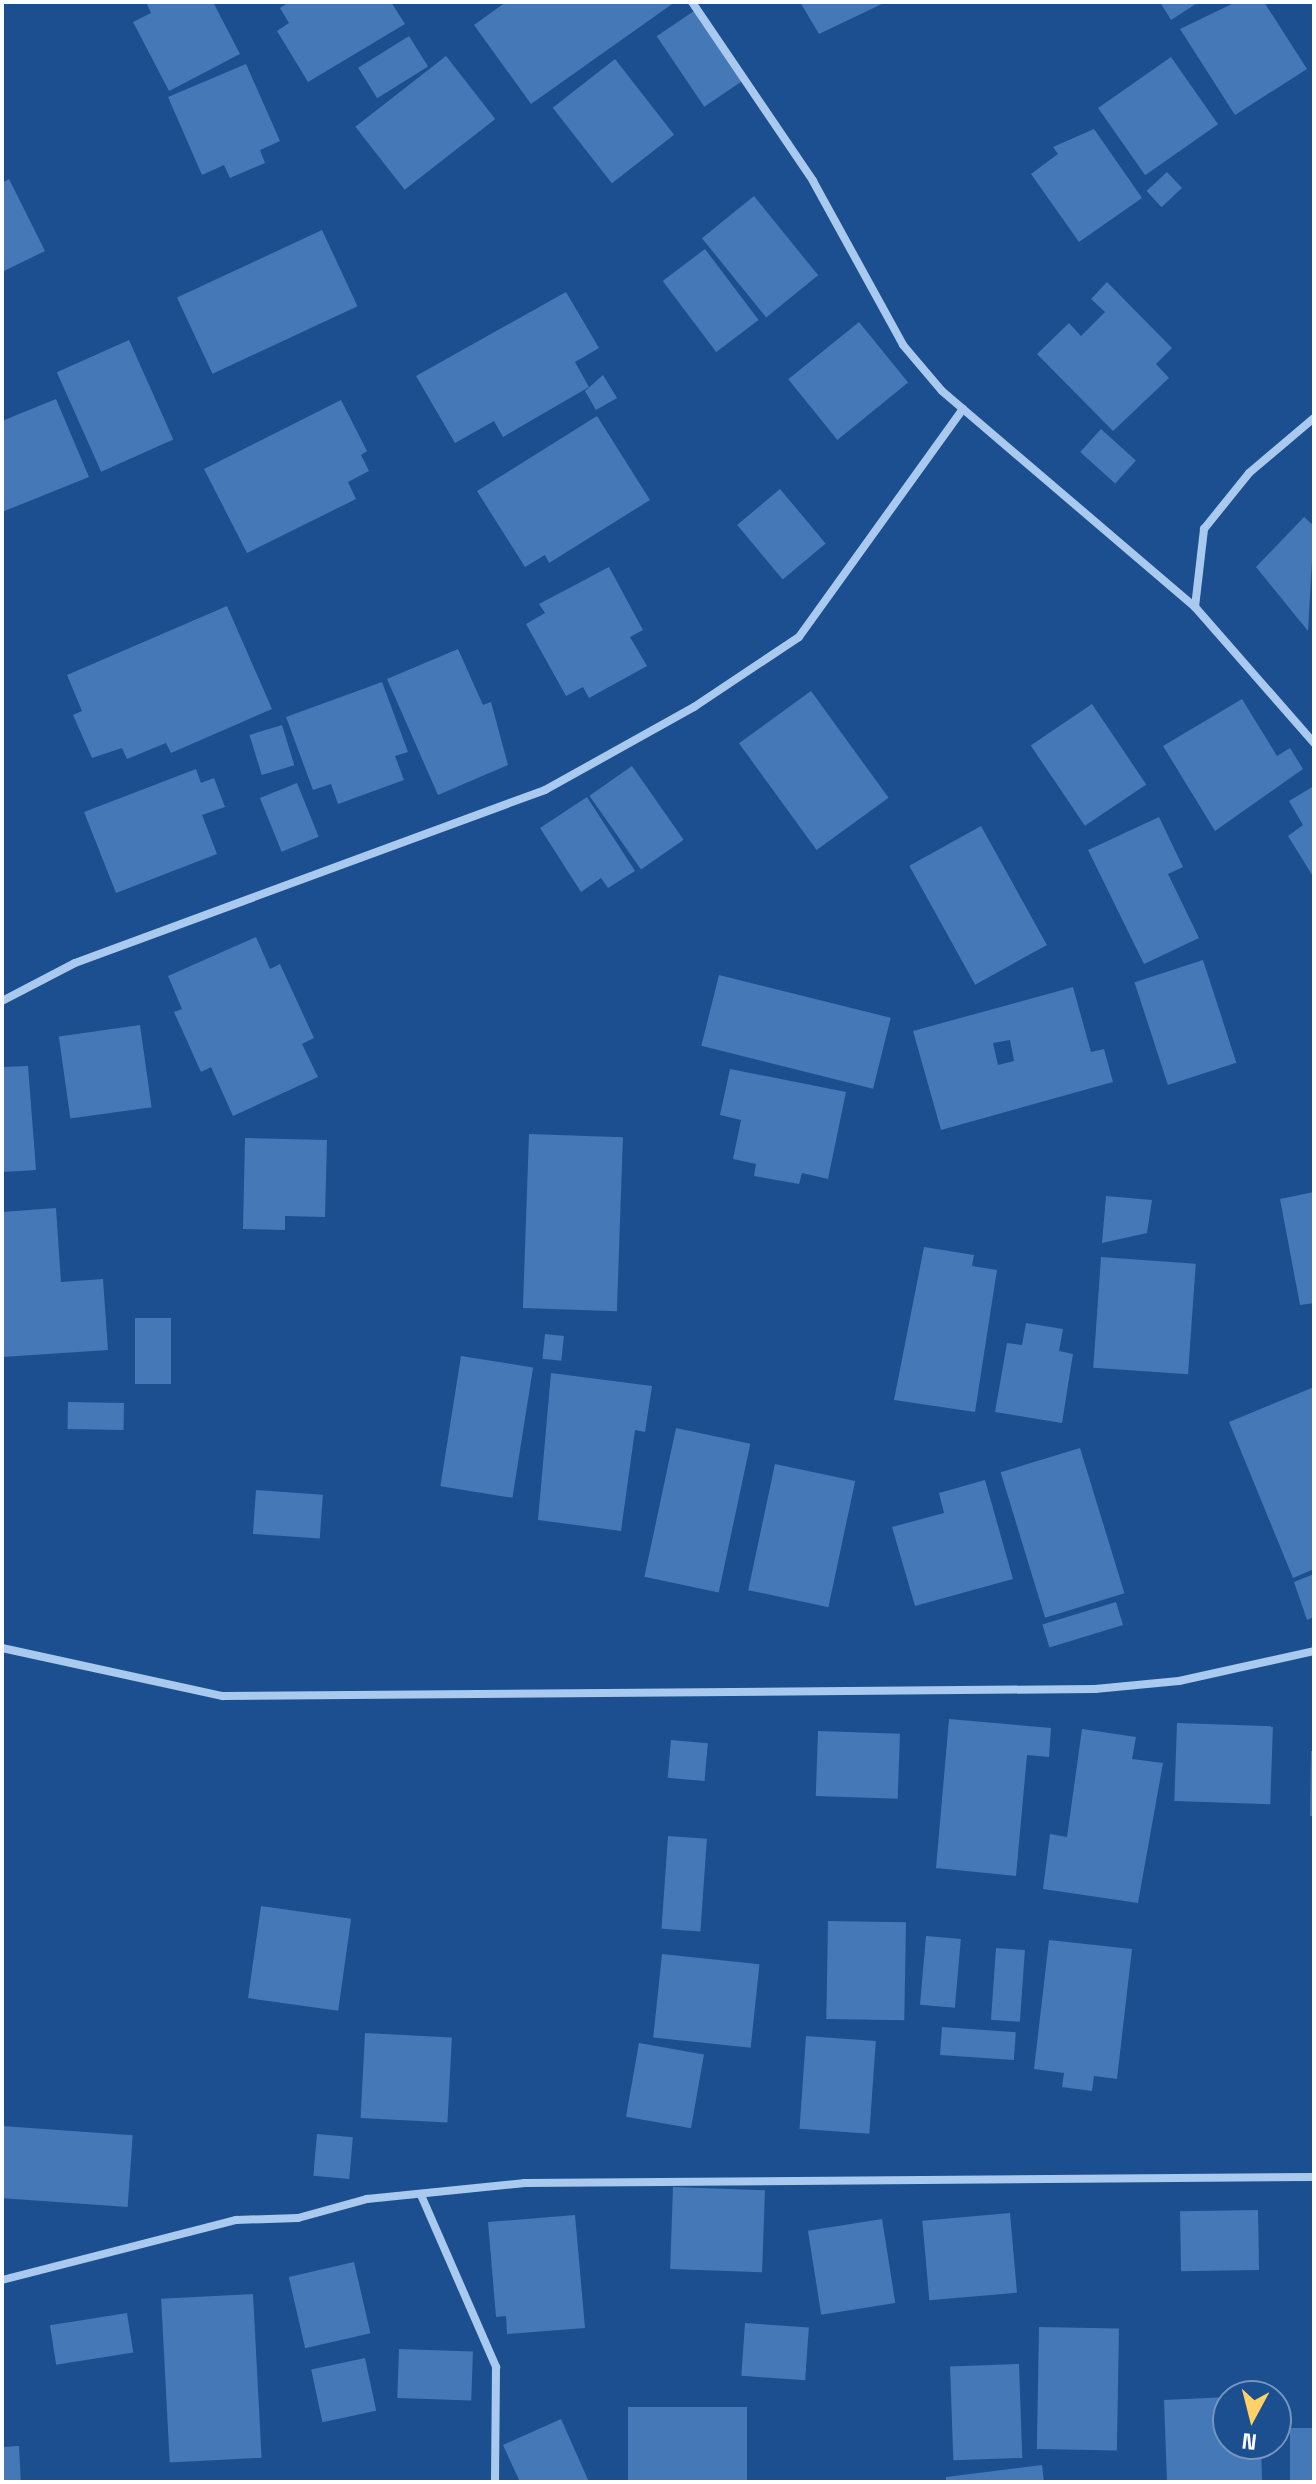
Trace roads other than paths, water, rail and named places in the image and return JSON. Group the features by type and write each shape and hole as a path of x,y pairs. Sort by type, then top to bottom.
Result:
{"street":[{"path":"692,2 813,181 903,345 963,409 1195,607 1314,743"},
{"path":"2,1001 75,963 545,790 694,707 799,637 963,409"},
{"path":"1195,607 1204,529 1249,473 1314,418"},
{"path":"2,1648 223,1696 1095,1689 1179,1681 1314,1651"},
{"path":"2,2280 236,2220 298,2218 367,2199 525,2183 1314,2177"},
{"path":"421,2195 496,2367 495,2482"}]}
